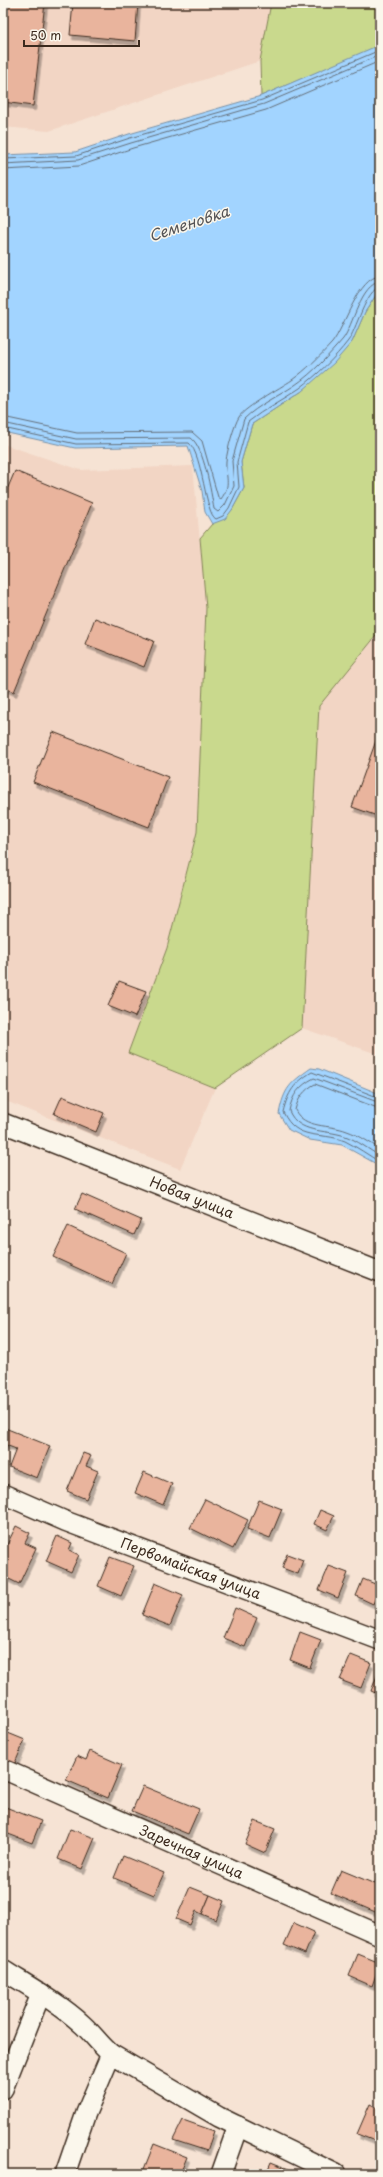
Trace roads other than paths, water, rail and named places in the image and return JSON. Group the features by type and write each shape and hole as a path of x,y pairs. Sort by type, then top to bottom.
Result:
{"street":[{"name":"Новая улица","path":"3,1123 380,1272"},
{"name":"Первомайская улица","path":"3,1494 65,1521 380,1640"},
{"name":"Заречная улица","path":"3,1769 380,1935"},
{"path":"3,1970 41,1993 84,2026 97,2042 111,2054 219,2117 336,2174"},
{"path":"3,2089 41,1993"},
{"path":"65,2174 86,2113 111,2054"},
{"path":"221,2174 238,2126"}],"water":[{"name":"Семеновка","path":"380,46 380,289 365,312 352,342 334,363 302,391 252,424 241,462 244,488 232,510 225,519 212,524 205,512 202,491 188,446 75,448 3,432 3,155 75,152 129,134 261,96 372,48"},
{"path":"311,1068 319,1069 380,1094 380,1166 342,1145 310,1140 289,1130 279,1114 283,1098 293,1082"}]}
